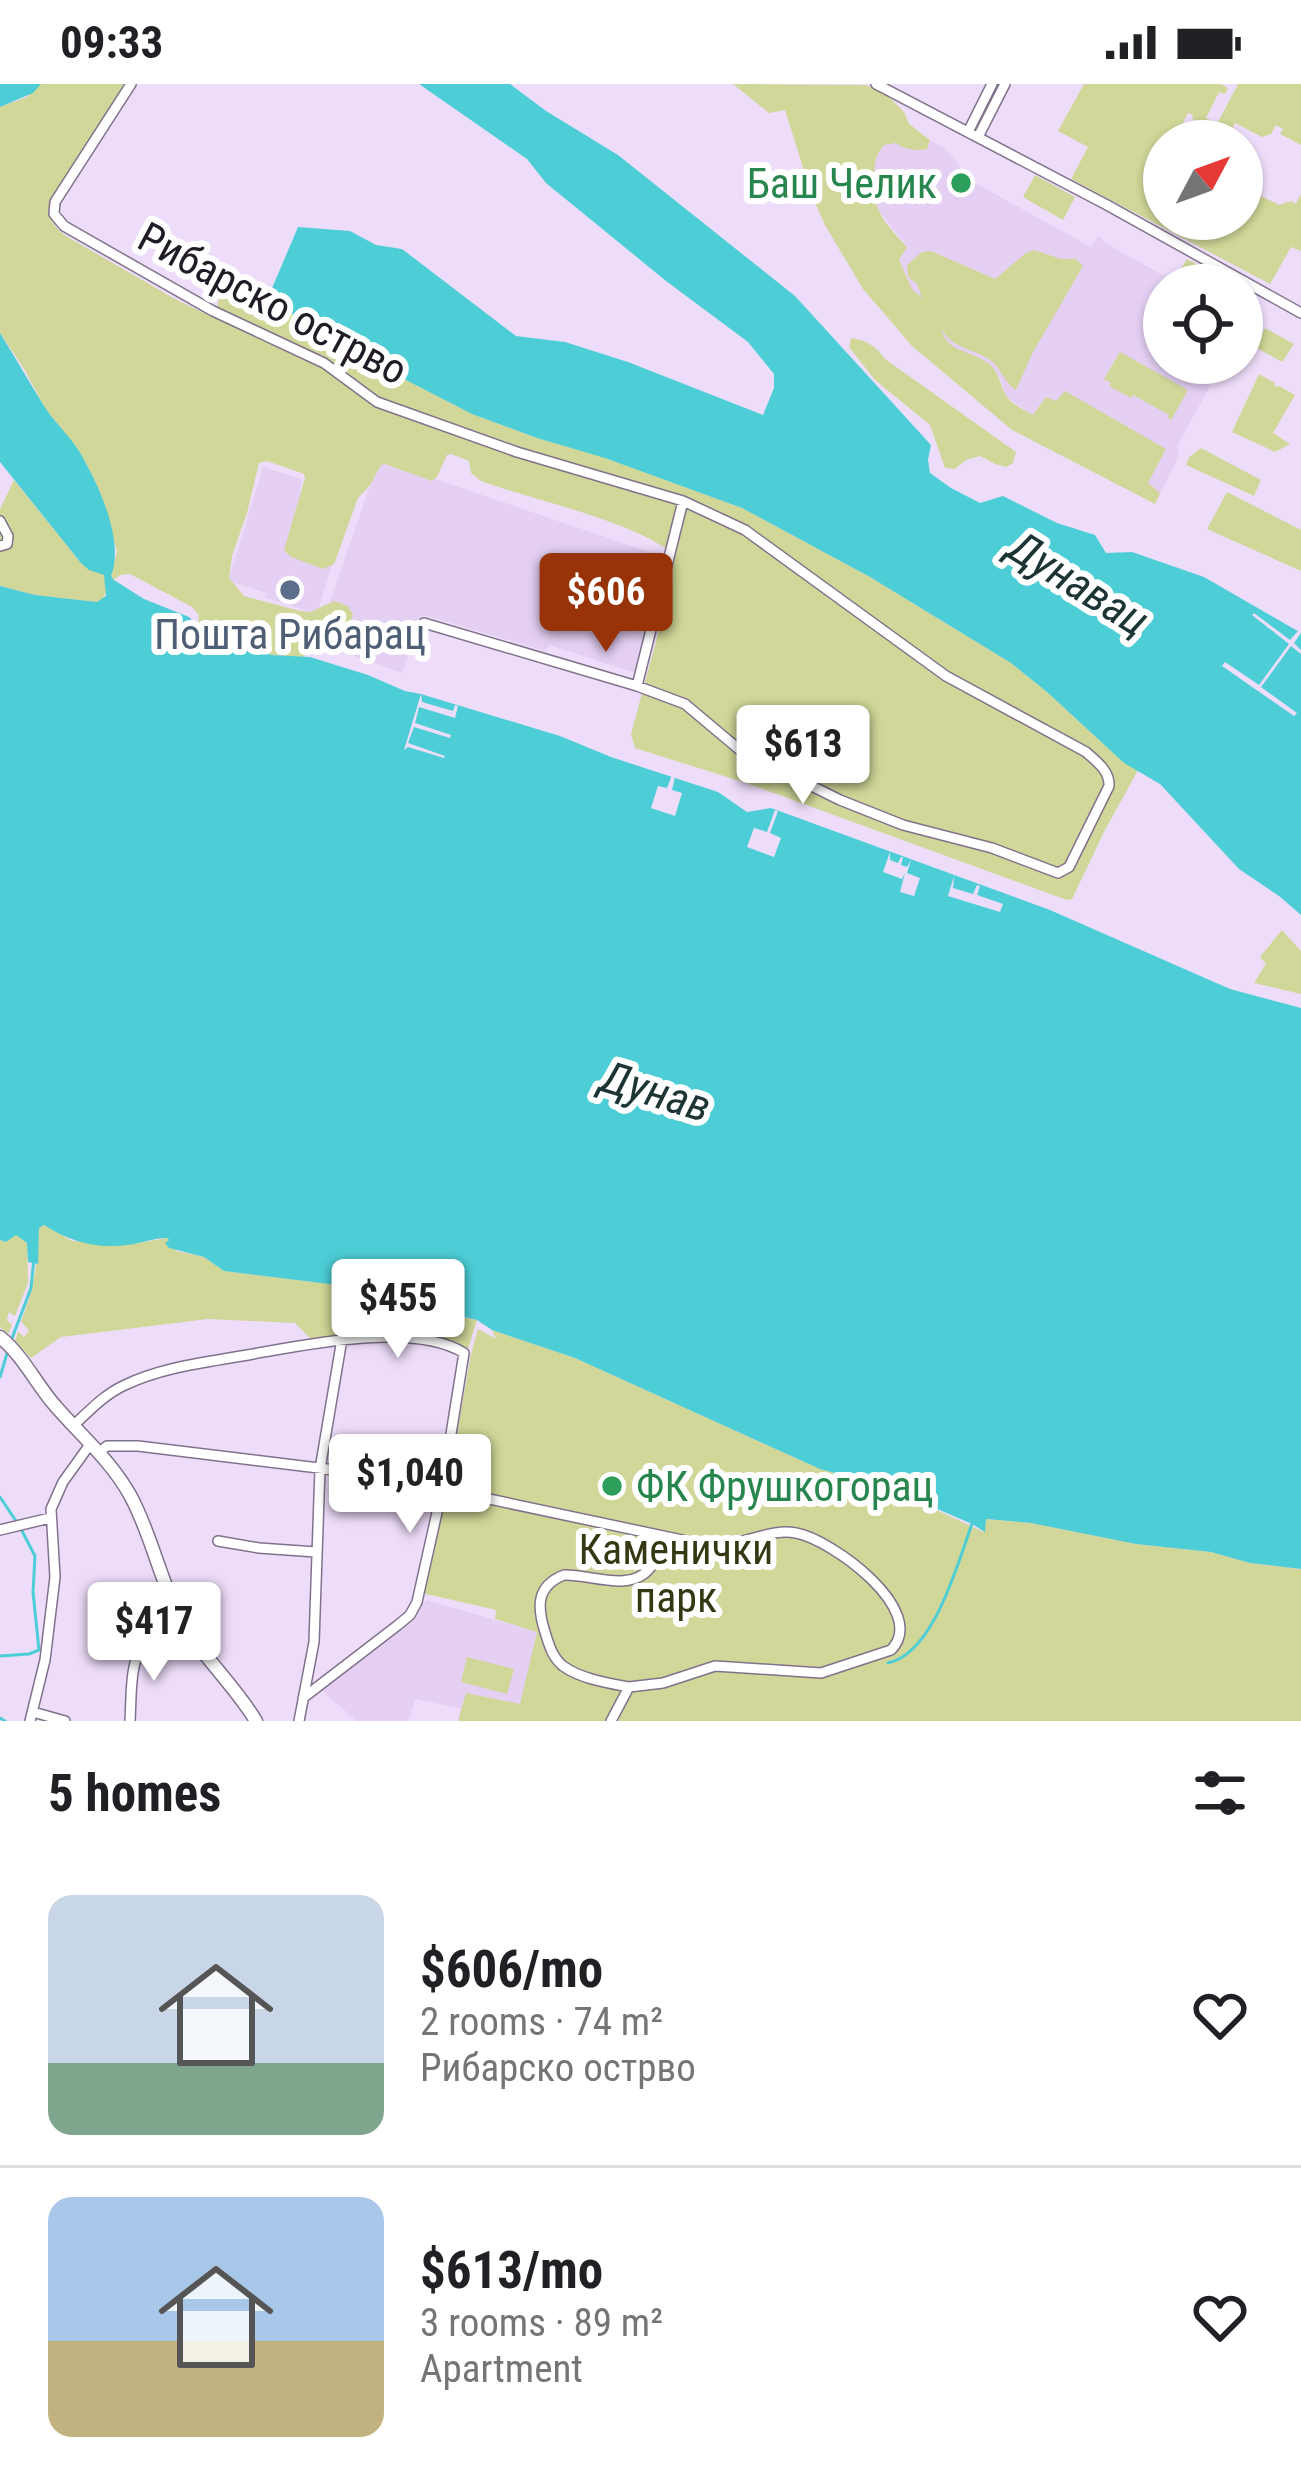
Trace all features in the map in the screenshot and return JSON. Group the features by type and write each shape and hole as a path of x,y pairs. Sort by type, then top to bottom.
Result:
{"main road":[{"path":"6,1342 123,1483 179,1615 256,1721"}],"street":[{"name":"Рибарско острво","path":"131,84 55,202 54,214 64,226 213,311 324,362 377,402 517,452 683,501 745,530 946,676 1086,752 1103,769 1108,785 1069,867 1053,872 840,800 740,751 685,704 637,686"},
{"path":"876,84 1301,313"},
{"path":"973,135 992,84"},
{"path":"973,135 1005,84"},
{"path":"424,622 637,686 683,501"},
{"path":"0,521 8,536 7,544 0,546"},
{"path":"74,1426 110,1394 188,1365 371,1337 444,1343 464,1353 442,1490 410,1615 303,1698"},
{"path":"299,1721 314,1642 320,1469 342,1339"},
{"path":"64,1721 32,1717 45,1660 55,1576 50,1518 58,1491 78,1458 95,1448 138,1446 376,1475 718,1545 784,1531 804,1535 842,1556 882,1589 902,1632 898,1643 891,1650 821,1673 715,1666 663,1683 628,1688 576,1672 557,1660 540,1618 541,1595 551,1582 564,1575 631,1581 646,1573 665,1545 677,1539"},
{"path":"0,1530 50,1518"},
{"path":"218,1540 316,1552"},
{"path":"130,1721 135,1658 153,1631"},
{"path":"611,1721 628,1688"}],"shaded area":[{"path":"930,140 946,149 960,166 959,174 1091,247 1098,236 1143,264 1143,384 1211,384 1177,446 1179,456 1155,504 1008,398 988,363 949,345 912,289 899,260 907,247 874,204 874,160 884,145 929,146"},
{"path":"385,442 435,479 670,559 636,673 549,645 546,651 423,615 402,673 343,652 354,620 327,610"},
{"path":"263,467 302,479 299,490 350,505 317,614 228,581"},
{"path":"427,1600 537,1632 522,1705 462,1709 415,1699 405,1721 357,1721 322,1691"}],"green space":[{"path":"41,84 127,84 49,203 53,222 66,236 214,318 222,289 239,285 472,414 742,508 870,577 1011,663 1124,763 1138,770 1072,899 635,748 631,734 673,578 671,552 606,520 481,481 471,473 469,461 451,454 432,481 381,465 358,498 334,564 323,569 284,550 304,474 267,461 259,463 229,578 244,596 311,612 334,601 348,606 353,615 344,638 314,641 303,657 271,655 229,634 205,635 192,607 130,574 114,580 117,551 101,495 79,451 45,408 0,333 0,107 27,97"},
{"path":"733,84 865,85 882,90 909,124 930,140 923,150 884,145 874,170 878,209 907,247 899,260 912,289 922,298 917,284 908,277 907,265 922,252 931,251 995,279 1034,250 1076,259 1083,266 1016,390 994,363 951,340 941,328 953,346 992,367 1008,398 1027,412 1033,415 1046,397 1056,401 1065,391 1166,449 1148,483 1160,493 1155,504 1012,430 912,346 863,289 825,225 785,110 769,113"},
{"path":"1084,84 1221,84 1228,88 1225,94 1219,92 1206,118 1210,120 1192,119 1188,113 1184,120 1143,120 1143,217 1071,179 1088,147 1058,131"},
{"path":"1238,84 1301,84 1301,145 1280,134 1283,129 1276,125 1263,137 1263,120 1219,120"},
{"path":"1035,175 1075,197 1063,220 1023,197"},
{"path":"1301,194 1301,251 1291,247 1270,284 1263,280 1263,264 1232,264 1187,240 1263,240 1263,197 1279,205 1296,204"},
{"path":"1265,328 1294,344 1282,362 1263,351"},
{"path":"851,338 874,347 1016,452 1013,463 1006,467 980,456 955,469 945,468 930,425 875,380 849,347"},
{"path":"1120,352 1143,365 1143,384 1177,384 1188,390 1171,420 1104,379"},
{"path":"1263,376 1295,395 1273,433 1290,444 1275,452 1232,432 1254,384 1263,384"},
{"path":"1201,448 1261,480 1254,496 1186,465"},
{"path":"14,480 81,563 104,575 103,600 35,595 0,586 0,509"},
{"path":"1227,492 1301,530 1301,571 1207,529"},
{"path":"1282,930 1301,951 1301,994 1254,983 1266,964 1260,957"},
{"path":"44,1224 72,1241 127,1245 167,1238 176,1251 204,1257 224,1271 355,1287 357,1294 477,1320 468,1349 410,1338 311,1339 295,1323 208,1319 61,1337 31,1358 15,1341 18,1331 24,1337 29,1331 21,1321 34,1275 39,1228"},
{"path":"16,1234 27,1243 28,1283 15,1316 9,1312 8,1334 0,1327 0,1240 6,1242"},
{"name":"Каменички парк","path":"478,1329 496,1339 492,1330 575,1358 820,1469 889,1488 984,1532 986,1519 1031,1523 1301,1569 1301,1721 458,1721 466,1693 520,1704 537,1632 495,1619 496,1610 422,1593"},
{"path":"467,1657 514,1669 507,1694 461,1682"}],"water":[{"path":"0,84 41,84 33,93 0,107"},
{"name":"Дунавац","path":"419,84 510,84 618,155 795,296 931,445 930,473 951,488 980,503 1003,496 1057,523 1095,535 1106,553 1132,552 1204,577 1301,633 1301,915 1239,869 1160,784 1124,763 1011,663 870,577 742,508 472,414 267,300 298,227 350,231 376,245 402,249 516,336 565,342 628,362 763,415 774,388 774,374 748,342 546,183 527,159"},
{"name":"Дунав","path":"0,333 94,479 115,546 111,576 144,599 189,617 205,635 229,634 271,655 310,657 405,691 560,736 718,792 747,812 771,808 1050,910 1230,989 1301,1008 1301,1569 1031,1523 986,1519 985,1532 889,1488 820,1469 575,1358 492,1330 477,1320 390,1305 356,1294 354,1287 224,1271 204,1257 169,1248 167,1238 94,1245 44,1225 39,1228 38,1264 28,1262 27,1243 16,1235 6,1242 0,1240 0,586 97,602 106,596 104,575 81,563 0,462"}],"pier":[{"path":"1254,613 1290,640 1301,633 1294,643 1301,654 1291,646 1261,687 1297,713 1294,716 1222,666 1225,662 1259,685 1289,644"},
{"path":"421,694 422,702 453,711 458,706 455,718 419,707 415,723 451,735 414,727 408,743 444,758 408,747 404,750"},
{"path":"672,775 672,790 682,793 675,816 651,808 658,786 667,788"},
{"path":"775,810 770,833 781,838 774,857 747,847 754,828 767,832"},
{"path":"890,852 890,860 898,863 903,857 901,865 907,867 911,860 907,873 920,878 914,896 900,892 905,873 902,879 883,872"},
{"path":"954,876 953,888 973,894 980,886 977,895 1003,904 1000,912 948,896"}],"waterway":[{"path":"11,1341 31,1288 34,1258"},
{"path":"0,1377 8,1350"},
{"path":"0,1497 16,1521"},
{"path":"888,1663 904,1656 931,1625 972,1524"},
{"path":"0,1656 39,1650 35,1556 21,1529"},
{"path":"0,1718 5,1721"}],"place":[{"name":"Баш Челик","path":"961,183"},
{"name":"Пошта Рибарац","path":"290,590"},
{"name":"ФК Фрушкогорац","path":"612,1486"}]}
